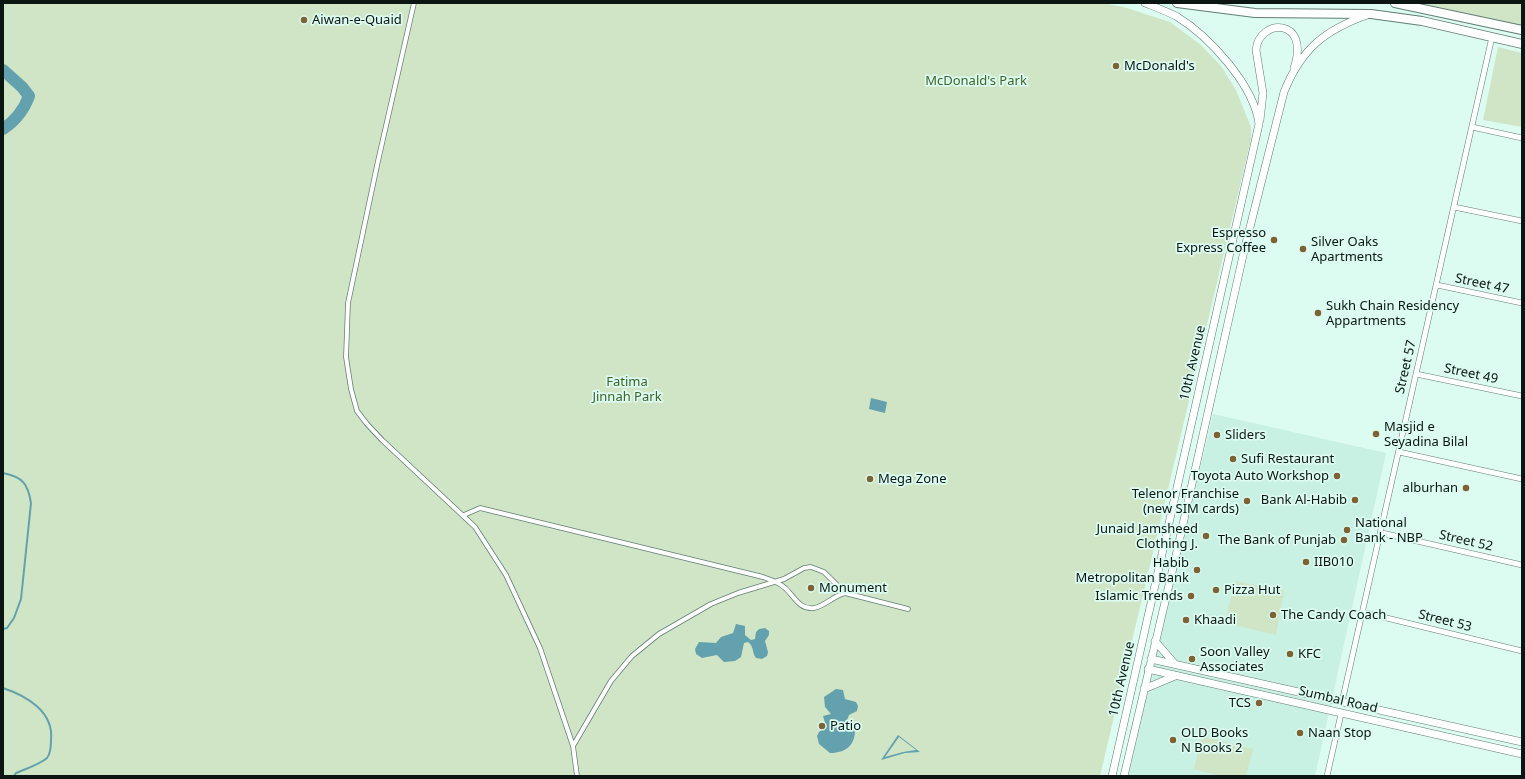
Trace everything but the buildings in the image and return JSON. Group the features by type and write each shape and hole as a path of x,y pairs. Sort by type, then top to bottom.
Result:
{"main road":[{"name":"10th Avenue","path":"1112,776 1259,124 1253,101 1246,89 1209,42 1176,16 1145,3"},
{"path":"1177,3 1228,11 1286,14 1371,14 1422,21 1522,44"},
{"path":"1395,3 1522,30"},
{"name":"10th Avenue","path":"1124,776 1177,551 1257,193 1284,92 1291,76 1313,45 1323,36 1340,26 1371,14"},
{"path":"1259,124 1264,93 1256,59 1256,43 1261,34 1269,29 1283,28 1291,31 1296,37 1298,52 1291,76"},
{"path":"1210,344 1222,347"},
{"path":"1155,641 1175,664"},
{"name":"Sumbal Road","path":"1151,659 1522,742"},
{"name":"Sumbal Road","path":"1148,669 1522,754"},
{"path":"1144,689 1175,676"}],"street":[{"path":"414,3 378,161 348,303 346,357 351,389 357,411 382,440 464,514 484,538 506,575 540,648 573,746 577,776"},
{"name":"Street 57","path":"1342,702 1362,612 1382,533 1416,374 1492,37"},
{"path":"1472,127 1522,138"},
{"path":"1454,207 1522,222"},
{"name":"Street 47","path":"1437,286 1522,303"},
{"name":"Street 49","path":"1416,374 1522,396"},
{"path":"1399,452 1522,479"},
{"path":"464,514 480,508 720,565 776,581 785,588 796,602 808,608 820,606 835,596 845,593"},
{"name":"Street 52","path":"1382,533 1522,565"},
{"path":"573,746 611,681 632,656 659,634 710,604 738,593 788,578 804,568 811,567 824,572 845,593 908,609"},
{"name":"Street 53","path":"1362,612 1522,651"},
{"path":"1327,776 1341,714"}],"shaded area":[{"path":"1213,414 1386,453 1315,776 1128,776"}],"green space":[{"name":"Fatima Jinnah Park","path":"3,3 1104,3 1127,8 1170,22 1201,45 1221,66 1236,90 1251,127 1251,139 1100,776 3,776"},
{"path":"1419,3 1522,3 1522,28"},
{"path":"1498,47 1522,53 1522,127 1483,120"},
{"path":"1235,581 1284,591 1276,635 1225,623"},
{"path":"1202,736 1253,749 1246,776 1220,776 1194,769"}],"water":[{"path":"871,398 887,402 885,413 869,409"},
{"path":"736,624 745,626 745,635 751,640 755,639 756,632 759,629 765,628 769,631 769,635 765,641 768,652 767,656 762,659 756,658 751,645 748,642 744,643 741,657 735,661 724,662 717,655 702,658 696,654 695,649 699,642 716,643 721,637 733,633"},
{"path":"836,689 843,690 845,699 856,702 858,706 857,711 849,715 847,720 855,732 853,742 840,752 830,753 819,744 817,736 826,726 823,716 831,714 825,707 824,697"},
{"path":"898,735 920,752 905,753 881,760","holes":["899,737 916,750 903,752 885,757"]}],"waterway":[{"path":"3,70 22,87 29,96 19,115 3,129"},
{"path":"3,473 20,479 23,482 28,491 31,503 21,599 14,618 7,628 3,629"},
{"path":"3,688 12,691 37,706 48,721 51,730 51,742 47,758 36,765 16,773 14,776"}],"place":[{"name":"Aiwan-e-Quaid","path":"304,20"},
{"name":"McDonald's","path":"1116,66"},
{"name":"Espresso Express Coffee","path":"1274,240"},
{"name":"Silver Oaks Apartments","path":"1303,249"},
{"name":"Sukh Chain Residency Appartments","path":"1318,313"},
{"name":"Masjid e Seyadina Bilal","path":"1376,434"},
{"name":"Sliders","path":"1217,435"},
{"name":"Sufi Restaurant","path":"1233,459"},
{"name":"Toyota Auto Workshop","path":"1337,476"},
{"name":"Mega Zone","path":"870,479"},
{"name":"alburhan","path":"1466,488"},
{"name":"Bank Al-Habib","path":"1355,500"},
{"name":"Telenor Franchise (new SIM cards)","path":"1247,501"},
{"name":"National Bank - NBP","path":"1347,530"},
{"name":"Junaid Jamsheed Clothing J.","path":"1206,536"},
{"name":"The Bank of Punjab","path":"1344,540"},
{"name":"IIB010","path":"1306,562"},
{"name":"Habib Metropolitan Bank","path":"1197,570"},
{"name":"Monument","path":"811,588"},
{"name":"Pizza Hut","path":"1216,590"},
{"name":"Islamic Trends","path":"1191,596"},
{"name":"The Candy Coach","path":"1273,615"},
{"name":"Khaadi","path":"1186,620"},
{"name":"KFC","path":"1290,654"},
{"name":"Soon Valley Associates","path":"1192,659"},
{"name":"TCS","path":"1259,703"},
{"name":"Patio","path":"822,726"},
{"name":"Naan Stop","path":"1300,733"},
{"name":"OLD Books N Books 2","path":"1173,740"}],"park label":[{"name":"McDonald's Park","path":"976,81"}]}
